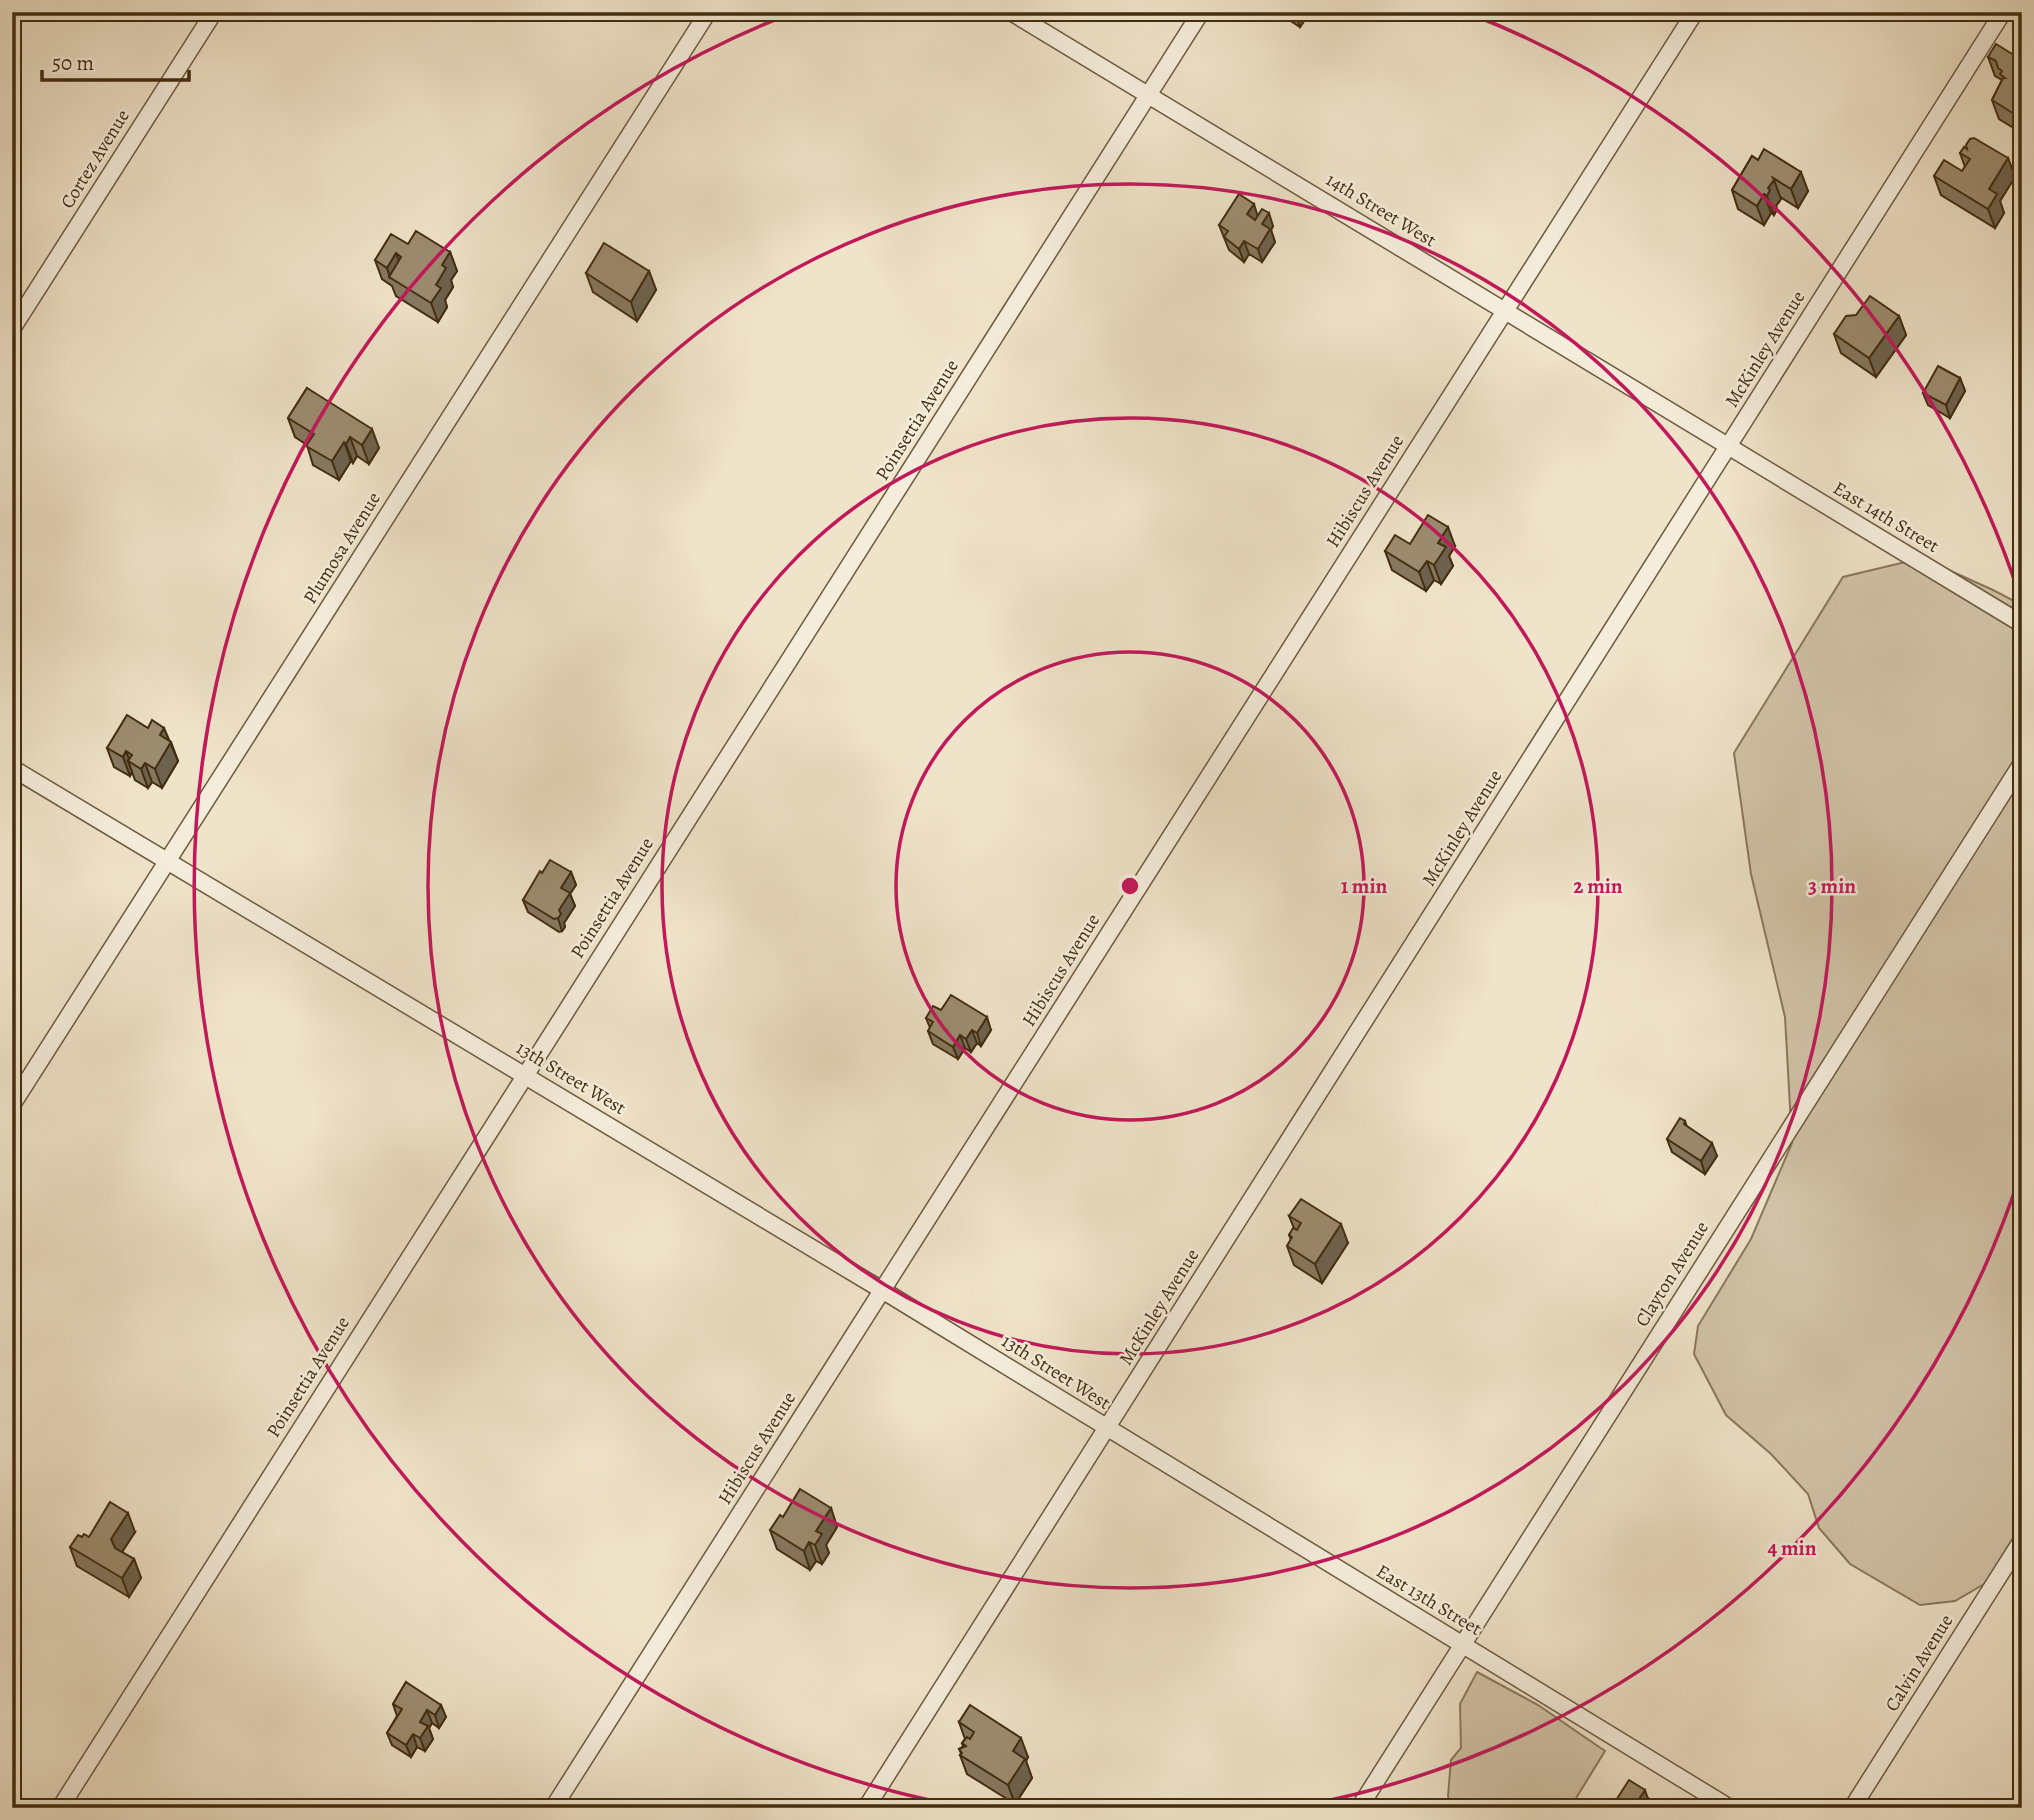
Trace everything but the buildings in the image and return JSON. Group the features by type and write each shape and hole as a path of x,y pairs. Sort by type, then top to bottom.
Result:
{"street":[{"name":"Cortez Avenue","path":"12,329 214,12"},
{"name":"Plumosa Avenue","path":"12,1105 708,12"},
{"name":"14th Street West","path":"1011,12 1729,445"},
{"name":"Poinsettia Avenue","path":"60,1808 1201,12"},
{"name":"Hibiscus Avenue","path":"553,1808 1695,12"},
{"name":"McKinley Avenue","path":"866,1808 2003,12"},
{"name":"East 14th Street","path":"1729,445 2022,624"},
{"name":"Clayton Avenue","path":"1359,1808 2022,763"},
{"name":"13th Street West","path":"12,768 1107,1428"},
{"name":"East 13th Street","path":"1107,1428 1730,1808"},
{"name":"Calvin Avenue","path":"1852,1808 2022,1540"}],"shaded area":[{"path":"1922,558 2022,605 2022,1557 1998,1576 1955,1601 1920,1605 1850,1564 1819,1528 1808,1494 1771,1454 1726,1415 1694,1354 1698,1326 1751,1239 1792,1143 1785,1017 1751,874 1734,753 1843,577"},
{"path":"1477,1672 1538,1705 1605,1751 1570,1808 1451,1808 1448,1796 1451,1760 1461,1748 1460,1704"}]}
